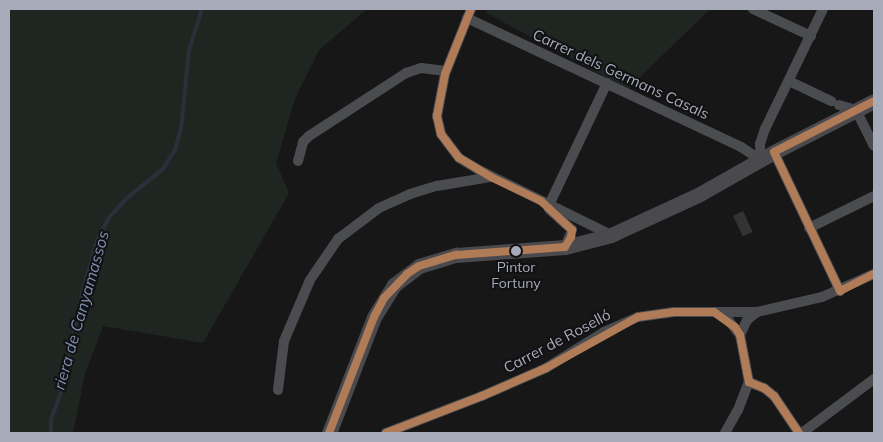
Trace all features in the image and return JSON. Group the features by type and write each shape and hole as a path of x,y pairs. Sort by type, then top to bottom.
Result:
{"street":[{"path":"753,9 811,36"},
{"path":"823,9 760,144 809,228 840,291"},
{"path":"469,13 446,71 437,116 441,134 459,158 491,177 611,235"},
{"name":"Carrer dels Germans Casals","path":"469,13 607,83 741,147 768,156"},
{"path":"298,161 302,142 309,136 406,73 421,68 446,71"},
{"path":"789,81 835,103 856,110 874,146"},
{"path":"545,203 607,83"},
{"path":"329,433 374,317 384,298 407,274 419,266 456,255 565,247 611,235 698,195 874,101"},
{"path":"278,390 284,340 310,280 338,240 356,224 379,208 410,194 437,186 491,177"},
{"path":"809,228 874,196"},
{"path":"545,203 572,230 565,247"},
{"name":"Carrer de Roselló","path":"386,433 482,396 546,368 604,332 638,317 674,312 757,312 840,291 874,274"},
{"path":"714,312 729,321 740,335 749,382 725,433"},
{"path":"740,335 747,320 757,312"},
{"path":"749,382 764,388 774,396 800,433 874,379"}],"shaded area":[{"path":"9,9 367,9 319,50 295,99 276,163 289,193 203,343 103,326 85,374 73,433 9,433"},
{"path":"488,9 710,9 628,89 486,13"}],"building":[{"path":"743,211 753,232 743,236 733,216"}],"waterway":[{"name":"riera de Canyamassos","path":"51,433 51,419 60,396 84,286 98,238 108,219 127,198 163,169 175,150 181,129 189,50 202,9"}],"transit line":[{"path":"329,433 374,317 384,298 407,274 419,266 456,255 565,247 571,237 572,230 541,201 491,177 459,158 441,134 437,116 445,74 471,9"},
{"path":"874,101 774,152 840,291 874,274"},
{"path":"386,433 482,396 546,368 638,317 674,312 714,312 735,327 740,335 749,382 764,388 774,396 799,433"}],"place":[{"name":"Pintor Fortuny","path":"516,251"}]}
